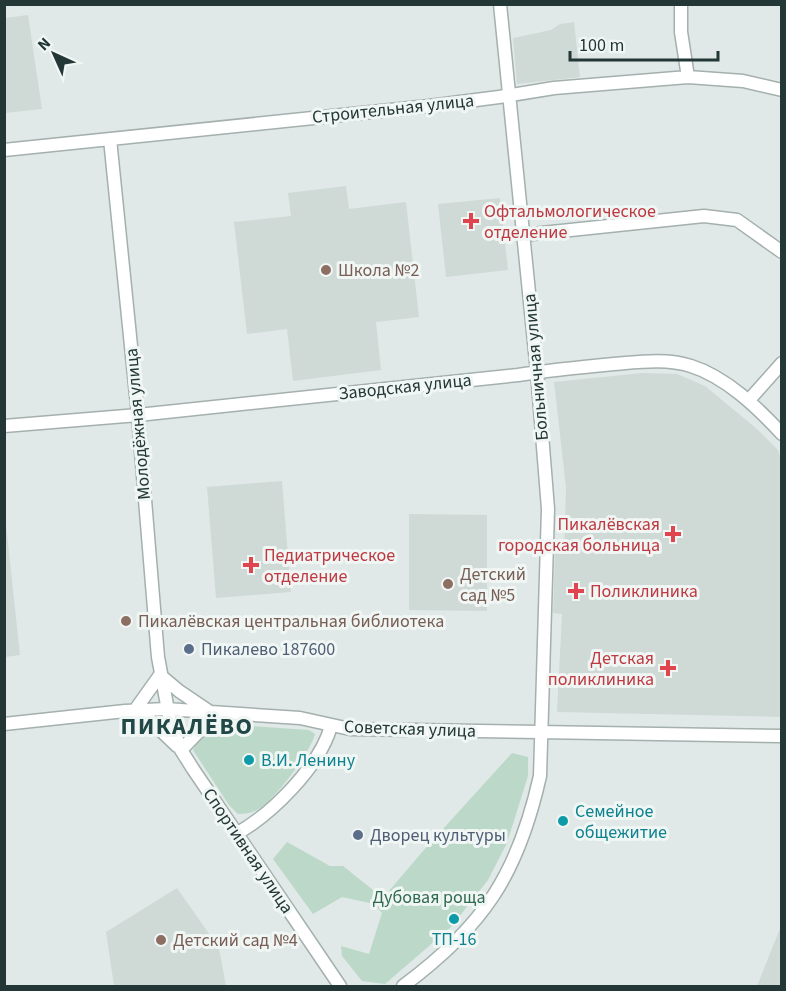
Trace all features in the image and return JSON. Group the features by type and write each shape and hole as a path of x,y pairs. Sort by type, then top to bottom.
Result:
{"street":[{"name":"Больничная улица","path":"403,987 435,963 462,937 492,900 518,852 540,776 548,509 537,372 500,4"},
{"path":"683,6 681,32 688,77"},
{"name":"Строительная улица","path":"4,150 429,106 554,88 688,77 743,81 782,90"},
{"name":"Молодёжная улица","path":"110,139 138,415 152,601 166,709"},
{"path":"523,235 704,216 737,220 782,252"},
{"name":"Заводская улица","path":"4,426 138,415 651,361 691,365 714,377 749,400 782,434"},
{"path":"749,400 782,363"},
{"path":"160,675 211,713 206,724 181,750 150,720 135,710 160,675"},
{"name":"Советская улица","path":"4,724 135,710 166,709 300,718 350,729 782,736"},
{"name":"Спортивная улица","path":"166,709 181,750 340,987"},
{"path":"236,834 275,808 310,766 327,740 331,726"}],"shaded area":[{"path":"28,15 42,109 5,113 5,18"},
{"path":"574,22 580,77 517,84 513,38 551,30 560,24"},
{"name":"Школа №2","path":"346,186 349,209 406,202 419,317 376,322 381,370 293,381 287,329 247,334 234,222 291,216 288,193"},
{"name":"Офтальмологическое отделение","path":"500,198 508,270 446,277 438,204"},
{"name":"Пикалёвская городская больница","path":"642,373 677,374 705,386 757,429 778,450 781,459 781,717 557,712 562,614 553,613 555,551 564,551 566,488 554,382"},
{"name":"Педиатрическое отделение","path":"282,481 291,592 216,598 207,487"},
{"name":"Детский сад №5","path":"409,514 487,515 487,611 409,610"},
{"path":"5,515 20,655 4,657"},
{"name":"Детский сад №4","path":"177,888 219,948 226,986 114,986 106,932"},
{"path":"781,926 781,986 757,986"}],"green space":[{"path":"220,724 309,730 315,734 299,764 272,797 257,810 238,814 229,805 193,750 204,734"},
{"name":"Дубовая роща","path":"512,753 528,757 528,776 507,843 488,880 451,927 385,984 362,981 342,956 341,946 369,954 382,913 374,904 342,897 313,914 273,859 287,842 330,866 343,866 383,898"}],"place":[{"name":"Офтальмологическое отделение","path":"471,221"},
{"name":"Школа №2","path":"326,270"},
{"name":"Пикалёвская городская больница","path":"673,534"},
{"name":"Педиатрическое отделение","path":"251,565"},
{"name":"Детский сад №5","path":"448,584"},
{"name":"Поликлиника","path":"576,591"},
{"name":"Пикалёвская центральная библиотека","path":"126,621"},
{"name":"Пикалево 187600","path":"189,649"},
{"name":"Детская поликлиника","path":"668,668"},
{"name":"В.И. Ленину","path":"249,760"},
{"name":"Семейное общежитие","path":"563,821"},
{"name":"Дворец культуры","path":"358,835"},
{"name":"ТП-16","path":"454,919"},
{"name":"Детский сад №4","path":"161,940"}],"district":[{"name":"ПИКАЛЁВО","path":"187,726"}]}
